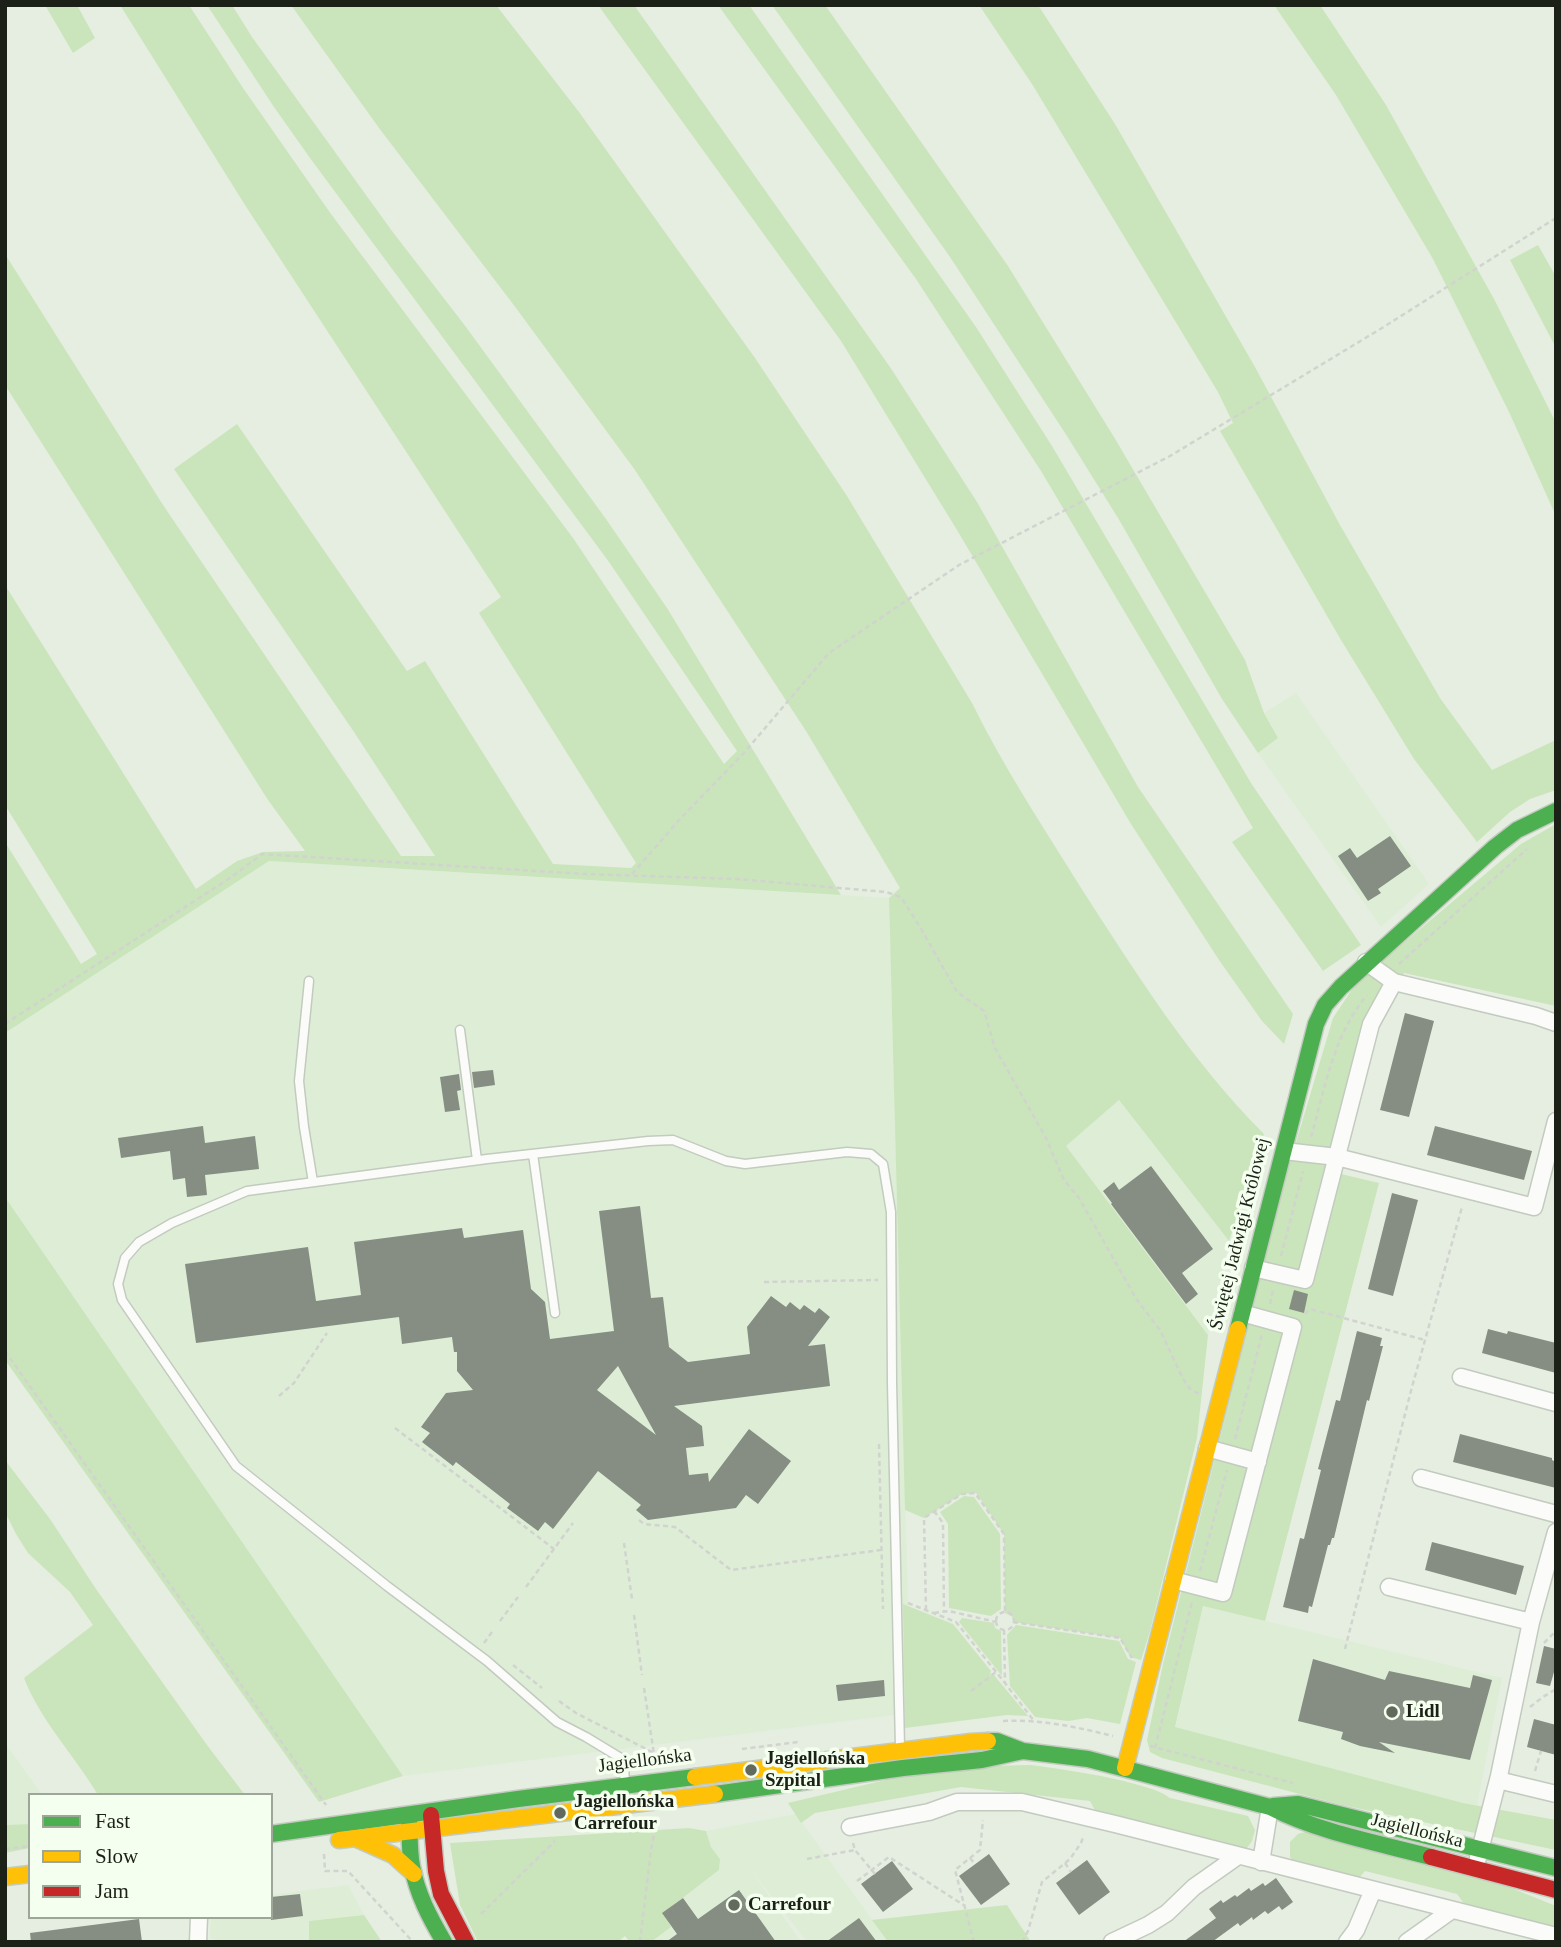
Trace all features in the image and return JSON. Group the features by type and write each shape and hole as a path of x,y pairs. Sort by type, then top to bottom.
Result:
{"street":[{"name":"Świętej Jadwigi Królowej","path":"1125,1768 1316,1024 1325,1005 1366,962 1517,830 1556,811"},
{"path":"1366,962 1394,982 1536,1016 1556,1024"},
{"path":"1253,1268 1305,1280 1371,1024 1394,982"},
{"path":"1283,1151 1337,1157 1534,1207 1556,1121"},
{"path":"1173,1580 1223,1593 1258,1462 1293,1326 1242,1313"},
{"path":"1461,1377 1556,1403"},
{"path":"1207,1448 1258,1462"},
{"path":"1421,1478 1556,1514"},
{"path":"1475,1867 1498,1780 1531,1622 1556,1532"},
{"path":"1389,1587 1531,1622"},
{"name":"Jagiellońska","path":"273,1849 355,1838 410,1822 431,1811 900,1750 997,1741 1023,1751 1087,1759 1125,1768 1270,1807 1291,1818 1320,1827 1556,1890"},
{"name":"Jagiellońska","path":"273,1834 410,1822 432,1828 982,1760 1023,1751"},
{"path":"1498,1780 1556,1794"},
{"path":"850,1827 929,1812 957,1802 1022,1802 1556,1936"},
{"name":"Jagiellońska","path":"1270,1807 1298,1804 1556,1868"},
{"path":"1261,1862 1270,1807"},
{"path":"431,1811 436,1871 441,1894 466,1942"},
{"path":"410,1822 414,1874 426,1910 444,1942"},
{"path":"355,1838 393,1855 414,1874"},
{"path":"1112,1942 1167,1913 1194,1887 1238,1856"},
{"path":"5,1877 28,1874"},
{"path":"1347,1942 1356,1930 1373,1890"},
{"path":"1406,1942 1452,1910"},
{"path":"198,1942 199,1919"}],"lane":[{"path":"309,981 299,1081 313,1182"},
{"path":"460,1030 477,1160"},
{"path":"628,1805 623,1762 619,1758 557,1722 487,1661 365,1569 236,1466 122,1300 118,1284 125,1258 139,1242 172,1223 247,1191 477,1160 673,1140 726,1161 745,1164 848,1152 871,1154 883,1164 891,1212 897,1648 903,1768"},
{"path":"533,1154 555,1313"}],"path":[{"path":"632,874 680,819 743,754 829,653 959,565 1170,456 1382,328 1556,218"},
{"path":"5,1024 230,878 262,854 585,874 737,879 886,892 901,897 957,992 984,1011 995,1048 1032,1111 1064,1180 1079,1198 1137,1300 1160,1330 1183,1379 1191,1390 1219,1401"},
{"path":"1345,1650 1425,1340 1467,1190"},
{"path":"764,1282 878,1280"},
{"path":"1293,1326 1310,1309 1425,1340"},
{"path":"279,1396 294,1384 327,1333"},
{"path":"5,1351 327,1807"},
{"path":"395,1428 554,1549"},
{"path":"879,1439 883,1609"},
{"path":"926,1610 924,1518 962,1494 975,1493 1004,1534 1005,1612"},
{"path":"934,1511 943,1523 944,1612"},
{"path":"639,1520 644,1524 676,1527 731,1570 881,1550"},
{"path":"526,1587 573,1523"},
{"path":"624,1543 632,1600"},
{"path":"500,1621 518,1597"},
{"path":"903,1601 956,1622 1034,1722"},
{"path":"1005,1612 1012,1616 1013,1622 1011,1627 1004,1630 998,1627 996,1622 999,1614 1005,1612"},
{"path":"933,1613 958,1613 996,1622"},
{"path":"956,1622 958,1613"},
{"path":"634,1615 642,1675"},
{"path":"1013,1622 1120,1638 1130,1657 1141,1660"},
{"path":"1004,1630 1005,1683"},
{"path":"1540,1648 1556,1631"},
{"path":"488,1647 484,1643 492,1632"},
{"path":"512,1664 542,1688"},
{"path":"971,1692 996,1672"},
{"path":"644,1688 656,1767"},
{"path":"1528,1710 1556,1689"},
{"path":"559,1701 576,1713 654,1753"},
{"path":"1067,1725 1119,1738"},
{"path":"1533,1780 1541,1751"},
{"path":"974,1942 955,1870 980,1850 984,1802"},
{"path":"1022,1942 1028,1931 1042,1882 1076,1852 1088,1818"},
{"path":"640,1942 656,1826"},
{"path":"850,1827 855,1850 875,1874"},
{"path":"481,1914 555,1841"},
{"path":"5,1849 28,1846"},
{"path":"807,1859 855,1850"},
{"path":"324,1855 325,1871 348,1871 413,1942"},
{"path":"857,1881 889,1857 965,1906"},
{"path":"970,1858 975,1864"},
{"path":"1065,1863 1071,1872"}],"shaded area":[{"path":"1296,693 1429,884 1381,927 1258,753 1278,738 1264,713"},
{"path":"269,861 889,898 911,1713 403,1776 5,1197 5,1033"},
{"path":"1119,1100 1229,1241 1208,1335 1065,1146"},
{"path":"1203,1606 1502,1678 1477,1805 1463,1804 1175,1728"},
{"path":"5,1743 41,1793 28,1793 28,1824 5,1825"},
{"path":"796,1814 888,1942 807,1942 751,1870 801,1942 651,1942 671,1927 662,1913 719,1870 720,1859 711,1847 706,1831"},
{"path":"348,1885 364,1915 309,1921 309,1942 223,1942 210,1938 211,1919 273,1919 273,1895"}],"green space":[{"path":"45,5 77,5 95,38 73,53"},
{"path":"120,5 189,5 331,214 573,538 724,764 737,751 609,562 310,158 207,5 232,5 252,37 392,231 466,327 606,519 667,608 841,895 269,861 5,1033 5,842 81,964 97,954 5,805 5,585 196,889 237,861 263,852 305,851 268,800 5,385 5,254 163,505 401,856 435,856 354,732 174,469 237,424 407,671 425,661 553,864 631,868 636,863 479,613 501,597 245,205"},
{"path":"291,5 496,5 579,112 755,358 847,496 972,703 1025,798 1124,955 1213,1078 1264,1134 1229,1241 1119,1100 1066,1146 1208,1335 1197,1438 1141,1660 1130,1657 1120,1638 1013,1622 1012,1616 1005,1613 1004,1534 976,1493 962,1494 924,1518 905,1510 889,898 900,888 806,731 635,470 379,128"},
{"path":"598,5 634,5 890,367 977,502 1138,787 1293,1014 1284,1044 1262,1021 1219,960 1131,824 957,530 841,341"},
{"path":"718,5 749,5 976,327 1052,446 1251,783 1361,945 1323,971 1232,842 1253,828 1041,471 916,279"},
{"path":"772,5 825,5 1008,266 1114,437 1245,660 1264,713 1278,738 1258,753 1222,699 1118,518 1067,436 950,257"},
{"path":"979,5 1038,5 1115,124 1440,698 1492,770 1556,740 1556,790 1530,799 1510,812 1477,842 1414,759 1341,640 1220,431 1233,423 1218,392 1032,84"},
{"path":"1274,5 1320,5 1386,105 1494,299 1556,423 1556,516 1509,412 1433,259 1336,95"},
{"path":"1538,245 1556,277 1556,348 1510,260"},
{"path":"1556,824 1556,1006 1404,973 1376,1027 1341,1174 1379,1183 1265,1621 1203,1606 1175,1727 1463,1803 1556,1820 1556,1850 1342,1805 1162,1758 1150,1752 1147,1740 1163,1664 1286,1176 1333,1018 1357,982 1521,844"},
{"path":"5,1197 403,1776 319,1802 5,1360"},
{"path":"5,1460 50,1519 96,1589 243,1793 97,1793 39,1709 24,1678 93,1625 70,1592 28,1553 5,1512"},
{"path":"964,1496 974,1497 1000,1534 1001,1609 991,1616 949,1608 948,1524 940,1512"},
{"path":"903,1604 953,1624 991,1671 990,1676 993,1674 1028,1716 1007,1715 905,1728"},
{"path":"962,1618 994,1623 995,1628 1001,1631 1002,1676 959,1622"},
{"path":"1016,1625 1119,1641 1128,1659 1136,1662 1120,1724 1087,1718 1068,1721 1035,1717 1010,1686 1007,1635"},
{"path":"1031,1765 1124,1781 1170,1798 1248,1816 1255,1830 1252,1841 1245,1851 1098,1816 1090,1801 961,1787 815,1813 801,1823 788,1803 911,1774 987,1766"},
{"path":"28,1824 28,1848 5,1853 5,1825"},
{"path":"689,1828 706,1831 711,1847 720,1859 719,1870 663,1913 671,1927 651,1942 630,1942 625,1936 618,1942 478,1942 460,1905 450,1843"},
{"path":"1305,1832 1489,1879 1556,1906 1556,1929 1469,1910 1457,1894 1365,1871 1358,1879 1296,1865 1290,1857 1290,1842 1298,1834"},
{"path":"1007,1905 1031,1942 888,1942 872,1920"},
{"path":"364,1915 382,1942 309,1942 309,1921"}],"building":[{"path":"1390,836 1411,866 1378,889 1381,893 1368,901 1338,856 1350,848 1357,858"},
{"path":"1405,1013 1434,1021 1409,1117 1380,1110"},
{"path":"493,1070 495,1085 474,1088 472,1072"},
{"path":"459,1074 461,1090 457,1091 460,1110 445,1112 440,1077"},
{"path":"203,1126 205,1143 255,1136 259,1169 205,1175 207,1195 187,1197 185,1178 173,1180 170,1151 121,1158 118,1138"},
{"path":"1435,1126 1532,1151 1524,1180 1427,1155"},
{"path":"1151,1166 1213,1249 1182,1273 1198,1294 1186,1304 1103,1191 1114,1182 1119,1190"},
{"path":"1392,1193 1418,1200 1393,1296 1368,1289"},
{"path":"640,1206 651,1298 663,1297 669,1347 688,1362 750,1354 747,1327 771,1296 786,1307 790,1302 800,1310 804,1305 815,1313 819,1308 830,1317 808,1346 825,1344 830,1386 674,1406 702,1426 704,1446 686,1448 689,1475 708,1473 709,1482 749,1429 791,1461 758,1504 746,1495 736,1508 648,1520 636,1510 641,1505 598,1471 553,1529 545,1522 538,1531 507,1508 510,1504 456,1462 453,1466 422,1442 430,1433 421,1427 446,1393 473,1390 457,1371 457,1352 454,1352 452,1337 402,1344 399,1317 196,1343 185,1264 308,1247 316,1301 361,1295 354,1242 462,1228 464,1238 523,1230 531,1289 545,1302 550,1339 614,1331 599,1211","holes":["618,1366 656,1435 597,1390"]},
{"path":"1294,1290 1308,1294 1304,1313 1289,1309"},
{"path":"1488,1329 1556,1343 1556,1373 1482,1353"},
{"path":"1357,1331 1382,1338 1380,1346 1383,1346 1369,1401 1367,1400 1334,1538 1328,1545 1312,1607 1309,1606 1308,1613 1283,1607 1300,1538 1304,1539 1321,1470 1318,1469 1336,1400 1340,1401"},
{"path":"1460,1434 1552,1458 1556,1462 1556,1488 1453,1462"},
{"path":"1432,1542 1524,1566 1516,1595 1425,1570"},
{"path":"1544,1646 1556,1649 1556,1665 1550,1686 1536,1683"},
{"name":"Lidl","path":"1313,1659 1385,1680 1389,1671 1470,1688 1473,1675 1492,1680 1470,1760 1379,1742 1395,1753 1360,1746 1341,1739 1343,1732 1298,1721"},
{"path":"884,1680 885,1696 838,1701 836,1685"},
{"path":"1534,1719 1556,1725 1556,1755 1527,1747"},
{"path":"989,1854 1010,1884 981,1905 959,1876"},
{"path":"1087,1860 1110,1892 1079,1915 1056,1883"},
{"path":"892,1861 913,1889 883,1912 861,1884"},
{"path":"1276,1878 1293,1902 1282,1910 1279,1906 1268,1914 1265,1911 1253,1920 1252,1917 1240,1926 1238,1923 1212,1942 1183,1942 1216,1918 1209,1909 1221,1900 1223,1903 1249,1888 1251,1891 1263,1883 1265,1886"},
{"name":"Carrefour","path":"739,1890 776,1942 666,1942 677,1934 662,1913 683,1898 698,1919"},
{"path":"300,1894 303,1916 271,1920 273,1897"},
{"path":"859,1918 877,1942 826,1942"},
{"path":"139,1919 142,1942 31,1942 30,1933"}],"traffic: fast":[{"path":"1238,1329 1316,1024 1325,1005 1341,987 1495,847 1517,830 1556,811"},
{"path":"988,1741 997,1741 1023,1751 1088,1759 1270,1807 1328,1830 1431,1857"},
{"path":"715,1794 982,1760 1023,1751"},
{"path":"273,1834 695,1777"},
{"path":"1273,1806 1298,1804 1556,1868"},
{"path":"409,1817 410,1854 414,1876 425,1906 444,1942"}],"traffic: slow":[{"path":"1125,1768 1238,1329"},
{"path":"695,1777 988,1741"},
{"path":"339,1840 715,1794"},
{"path":"355,1838 393,1855 414,1874"},
{"path":"5,1877 28,1874"}],"traffic: jam":[{"path":"431,1815 441,1894 466,1942"},
{"path":"1431,1857 1556,1890"}],"place":[{"name":"Lidl","path":"1392,1712"},
{"name":"Jagiellońska Szpital","path":"751,1770"},
{"name":"Jagiellońska Carrefour","path":"560,1813"},
{"name":"Carrefour","path":"734,1905"}]}
